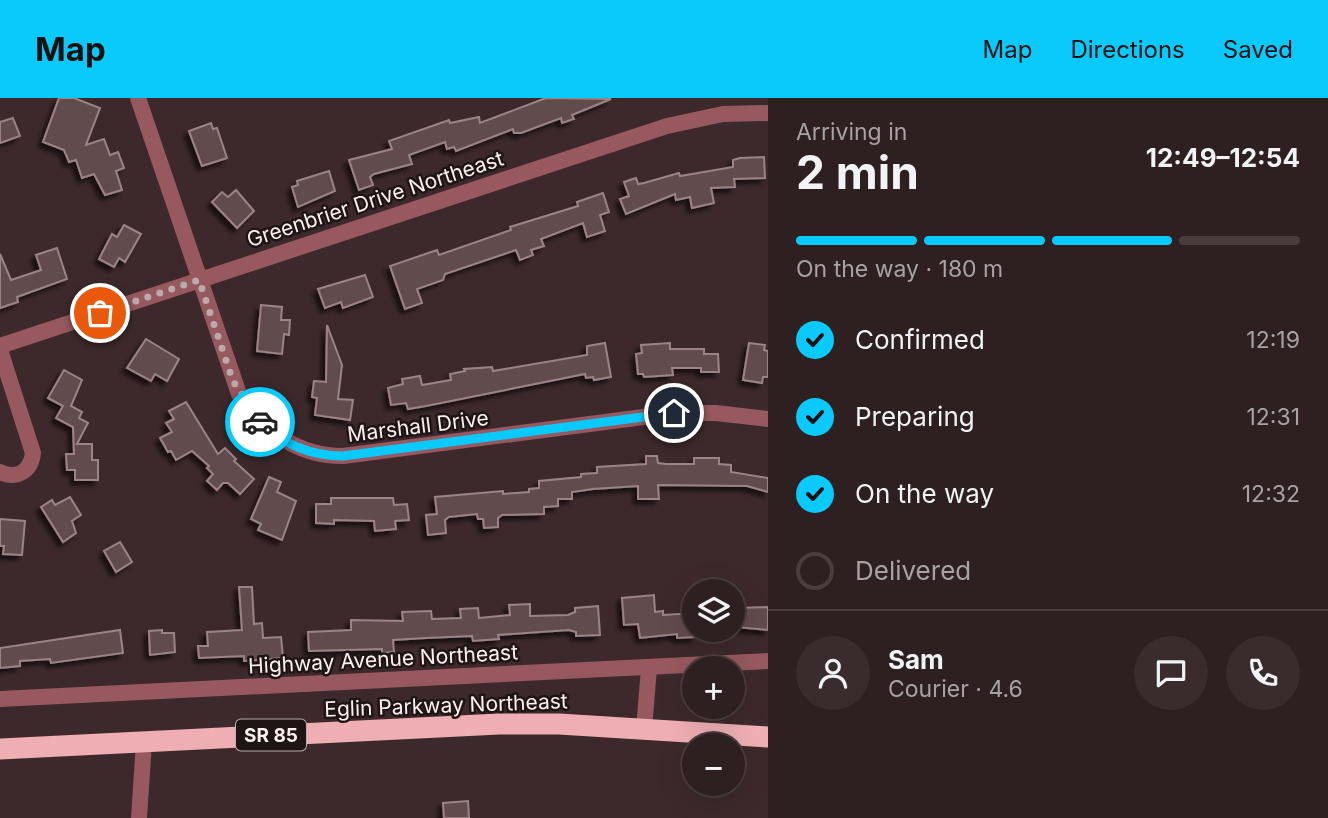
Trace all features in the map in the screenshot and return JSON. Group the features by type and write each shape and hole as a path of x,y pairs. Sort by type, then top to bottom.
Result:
{"highway":[{"name":"Eglin Parkway Northeast","path":"0,749 499,724 768,737"}],"street":[{"name":"Marshall Drive","path":"138,98 233,381 262,425 282,440 308,451 343,456 674,413 716,413 768,419"},
{"name":"Greenbrier Drive Northeast","path":"0,348 667,125 723,114 768,113"},
{"path":"0,348 33,453 28,468 19,475 0,472"},
{"name":"Highway Avenue Northeast","path":"0,698 768,661"},
{"path":"643,729 649,667"},
{"path":"139,813 144,742"}],"building":[{"path":"59,98 74,98 100,108 86,145 104,139 110,155 118,152 124,168 116,171 122,190 105,195 94,174 82,178 76,160 69,162 64,150 43,142"},
{"path":"546,98 611,99 572,115 574,119 562,123 561,118 521,133 514,133 513,129 456,151 454,147 447,149 445,142 409,155 412,164 374,174 370,177 373,185 359,190 349,160 392,149 389,141 449,120 450,123 479,117 480,123"},
{"path":"13,118 20,136 0,143 0,122"},
{"path":"211,123 213,129 217,128 227,158 202,166 189,131"},
{"path":"764,157 765,178 734,179 735,187 711,188 714,203 692,208 690,197 676,200 675,194 626,214 620,199 629,196 624,182 636,178 638,184 679,173 680,176 733,167 733,160 740,158"},
{"path":"329,171 335,191 298,207 292,187 298,185 297,181"},
{"path":"236,190 254,211 237,228 212,202 222,192 228,197"},
{"path":"603,193 609,212 600,215 605,231 587,237 583,223 541,239 544,246 531,250 533,255 520,260 516,250 445,274 443,280 417,289 422,303 405,309 390,266 437,250 439,255 511,230 510,227 578,206 577,202"},
{"path":"124,225 141,234 125,262 119,258 114,267 99,259 112,234 117,237"},
{"path":"57,248 67,279 17,297 18,302 0,308 0,254 11,280 41,270 36,255"},
{"path":"365,275 373,297 343,308 341,302 325,308 318,289"},
{"path":"261,305 282,307 281,320 290,320 289,335 284,334 282,354 257,351"},
{"path":"327,325 342,365 338,399 353,400 350,420 315,415 317,398 312,397 314,381 326,382"},
{"path":"146,339 179,359 167,381 155,374 151,381 127,368"},
{"path":"605,343 611,377 594,380 593,377 586,378 585,374 408,409 406,403 391,405 388,388 403,384 402,379 420,376 422,385 451,380 450,374 465,371 464,369 492,367 493,371 587,355 587,346"},
{"path":"670,343 670,349 704,349 704,354 718,354 719,372 701,372 701,368 672,368 673,375 644,377 643,374 638,374 636,354 642,353 641,345"},
{"path":"749,343 765,345 764,350 768,351 768,377 763,377 762,383 743,380"},
{"path":"64,370 82,380 71,406 82,412 79,418 88,423 77,444 92,444 92,460 98,460 98,480 75,480 75,470 67,470 66,454 74,454 73,427 56,418 63,406 48,398"},
{"path":"186,402 218,454 225,448 236,459 234,461 254,479 240,494 228,483 223,483 217,490 207,481 213,474 207,468 209,466 192,451 176,460 171,451 168,452 160,438 172,432 166,423 174,419 169,411"},
{"path":"646,456 657,456 658,463 666,464 694,464 694,458 719,458 719,464 731,465 731,472 768,478 768,492 747,486 658,485 659,499 638,499 638,486 593,489 572,492 572,499 558,499 558,506 544,507 544,514 502,515 498,518 498,527 484,528 483,519 478,519 477,514 449,517 445,520 446,533 428,535 426,515 437,514 435,497 503,491 503,494 529,492 529,489 539,488 539,481 581,477 581,474 597,473 597,467 646,464"},
{"path":"269,477 281,482 277,492 296,501 282,540 258,530 261,524 251,519"},
{"path":"70,497 81,515 72,521 76,533 63,542 41,507 52,500 55,505"},
{"path":"331,498 393,498 394,505 407,504 409,520 395,521 396,529 375,531 374,521 334,520 334,524 316,523 316,504 331,504"},
{"path":"0,519 25,521 22,555 3,554 4,546 0,546"},
{"path":"120,542 132,562 116,572 104,551"},
{"path":"239,587 252,587 254,624 262,623 263,638 281,637 283,658 244,661 244,656 199,658 198,646 208,646 207,632 242,630"},
{"path":"654,595 655,612 663,611 663,615 682,614 682,638 677,638 677,634 640,638 638,624 624,625 622,598"},
{"path":"530,604 530,616 568,615 575,612 575,608 598,606 600,635 576,636 576,632 569,630 498,635 499,639 473,641 472,636 393,640 394,652 382,653 382,649 309,651 308,632 351,630 351,620 403,621 402,612 431,611 432,619 461,618 460,609 478,608 479,618 510,615 509,605"},
{"path":"768,607 768,630 745,628 745,608"},
{"path":"120,630 123,653 51,663 50,659 20,661 20,666 0,668 0,648"},
{"path":"162,630 162,633 174,633 175,652 150,655 149,631"},
{"path":"468,801 469,818 444,818 443,803"}],"way so far":[{"path":"100,313 199,280 233,381 239,394 260,422"}],"route":[{"path":"260,422 292,445 331,456 343,456 674,413"}]}
